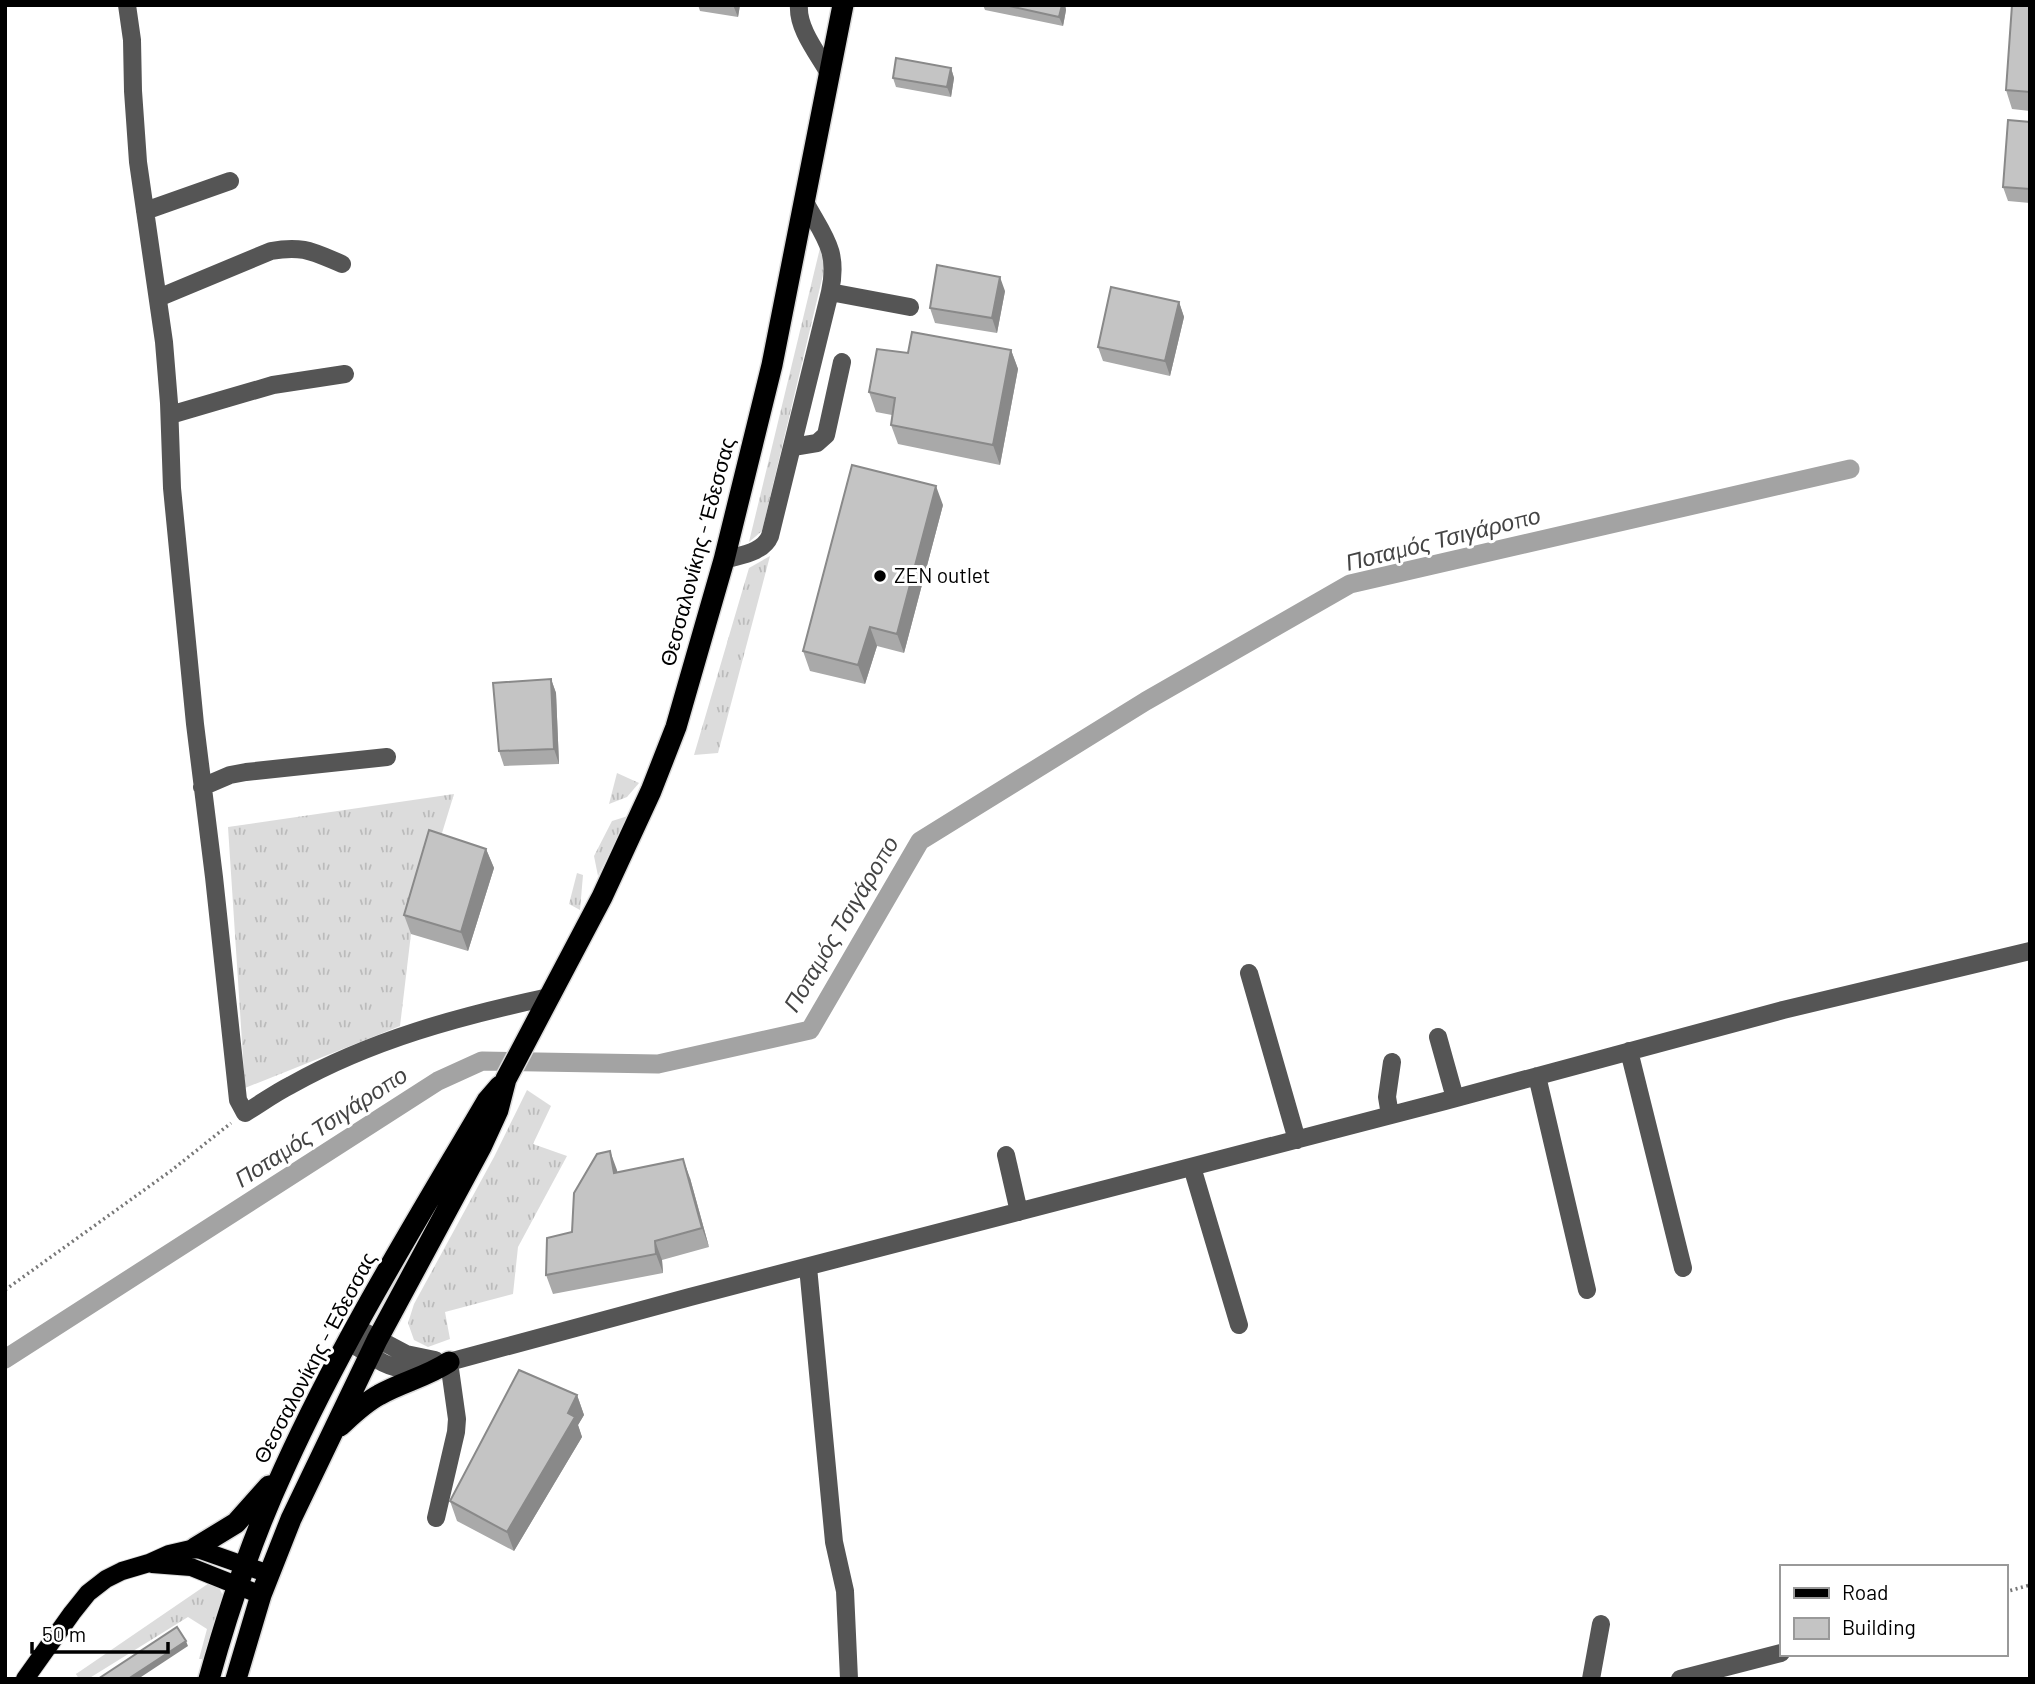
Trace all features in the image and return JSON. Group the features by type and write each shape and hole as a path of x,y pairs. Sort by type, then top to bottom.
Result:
{"highway":[{"name":"Θεσσαλονίκης - Έδεσσας","path":"236,1679 261,1595 295,1509 374,1347 481,1147 498,1110 506,1079 602,897 651,791 676,727 724,560 772,365 843,5"},
{"name":"Θεσσαλονίκης - Έδεσσας","path":"209,1679 241,1575 284,1468 352,1334 486,1101 506,1079"},
{"path":"333,1432 372,1399 449,1362"},
{"path":"195,1548 236,1523 284,1468"}],"main road":[{"path":"25,1679 89,1593 106,1579 122,1571 195,1548 241,1575 261,1595"},
{"path":"149,1563 241,1575 269,1574"}],"street":[{"path":"127,5 132,40 138,162 164,342 172,488 202,787 216,890 238,1100 245,1113 313,1074 386,1042 461,1017 545,1004"},
{"path":"799,5 799,14 807,34 830,75"},
{"path":"145,211 230,181"},
{"path":"724,560 759,549 768,541 830,292 834,262 831,249 805,202"},
{"path":"158,298 271,251 304,248 342,264"},
{"path":"830,292 910,307"},
{"path":"793,447 817,443 826,435 842,362"},
{"path":"170,415 273,385 345,374"},
{"path":"202,787 230,775 246,772 387,757"},
{"path":"352,1334 374,1347 418,1358 449,1362 1783,1010 2030,951"},
{"path":"1249,973 1297,1140"},
{"path":"1438,1037 1454,1098"},
{"path":"1629,1051 1683,1268"},
{"path":"1390,1115 1387,1097 1392,1062"},
{"path":"1537,1076 1587,1290"},
{"path":"1006,1155 1019,1212"},
{"path":"1192,1167 1239,1325"},
{"path":"808,1267 834,1542 845,1591 847,1678"},
{"path":"436,1518 456,1432 457,1419 449,1362"},
{"path":"1591,1679 1601,1625"},
{"path":"1680,1679 1780,1653"}],"path":[{"path":"5,1290 172,1170 245,1113"},
{"path":"2007,1591 2030,1585"}],"green space":[{"path":"820,248 827,258 762,531 749,542"},
{"path":"770,556 718,753 694,755 749,568"},
{"path":"617,773 639,783 627,797 609,804"},
{"path":"454,794 411,934 400,1026 245,1088 228,827"},
{"path":"628,816 598,876 594,856 612,821"},
{"path":"577,873 583,875 580,910 569,904"},
{"path":"527,1090 551,1106 533,1144 567,1156 518,1247 513,1294 445,1312 450,1339 428,1347 414,1340 408,1323 414,1304 494,1157"},
{"path":"215,1579 224,1598 206,1659 199,1659 207,1629 188,1617 88,1679 79,1679 76,1674"}],"building":[{"path":"1005,5 1062,5 1059,17"},
{"path":"2012,5 2030,5 2030,92 2006,90"},
{"path":"896,58 951,68 947,87 893,78"},
{"path":"2008,120 2030,122 2030,189 2003,187"},
{"path":"937,265 1000,277 992,318 930,308"},
{"path":"1111,287 1179,302 1165,361 1098,347"},
{"path":"912,332 1011,350 993,445 891,425 895,398 869,392 877,349 908,353"},
{"name":"ZEN outlet","path":"852,465 936,486 897,634 870,627 858,665 803,651"},
{"path":"551,679 554,749 499,751 493,683"},
{"path":"429,830 486,849 461,932 404,915"},
{"path":"610,1151 614,1173 683,1159 702,1228 655,1241 656,1254 546,1275 547,1238 572,1232 574,1193 597,1154"},
{"path":"519,1370 577,1395 568,1413 575,1417 507,1532 450,1501"},
{"path":"177,1627 186,1641 128,1679 98,1679"}],"waterway":[{"name":"Ποταμός Τσιγάροπο","path":"5,1359 438,1081 482,1061 658,1064 810,1030 920,841 1146,701 1350,584 1850,469"}],"place":[{"name":"ZEN outlet","path":"880,576"}]}
